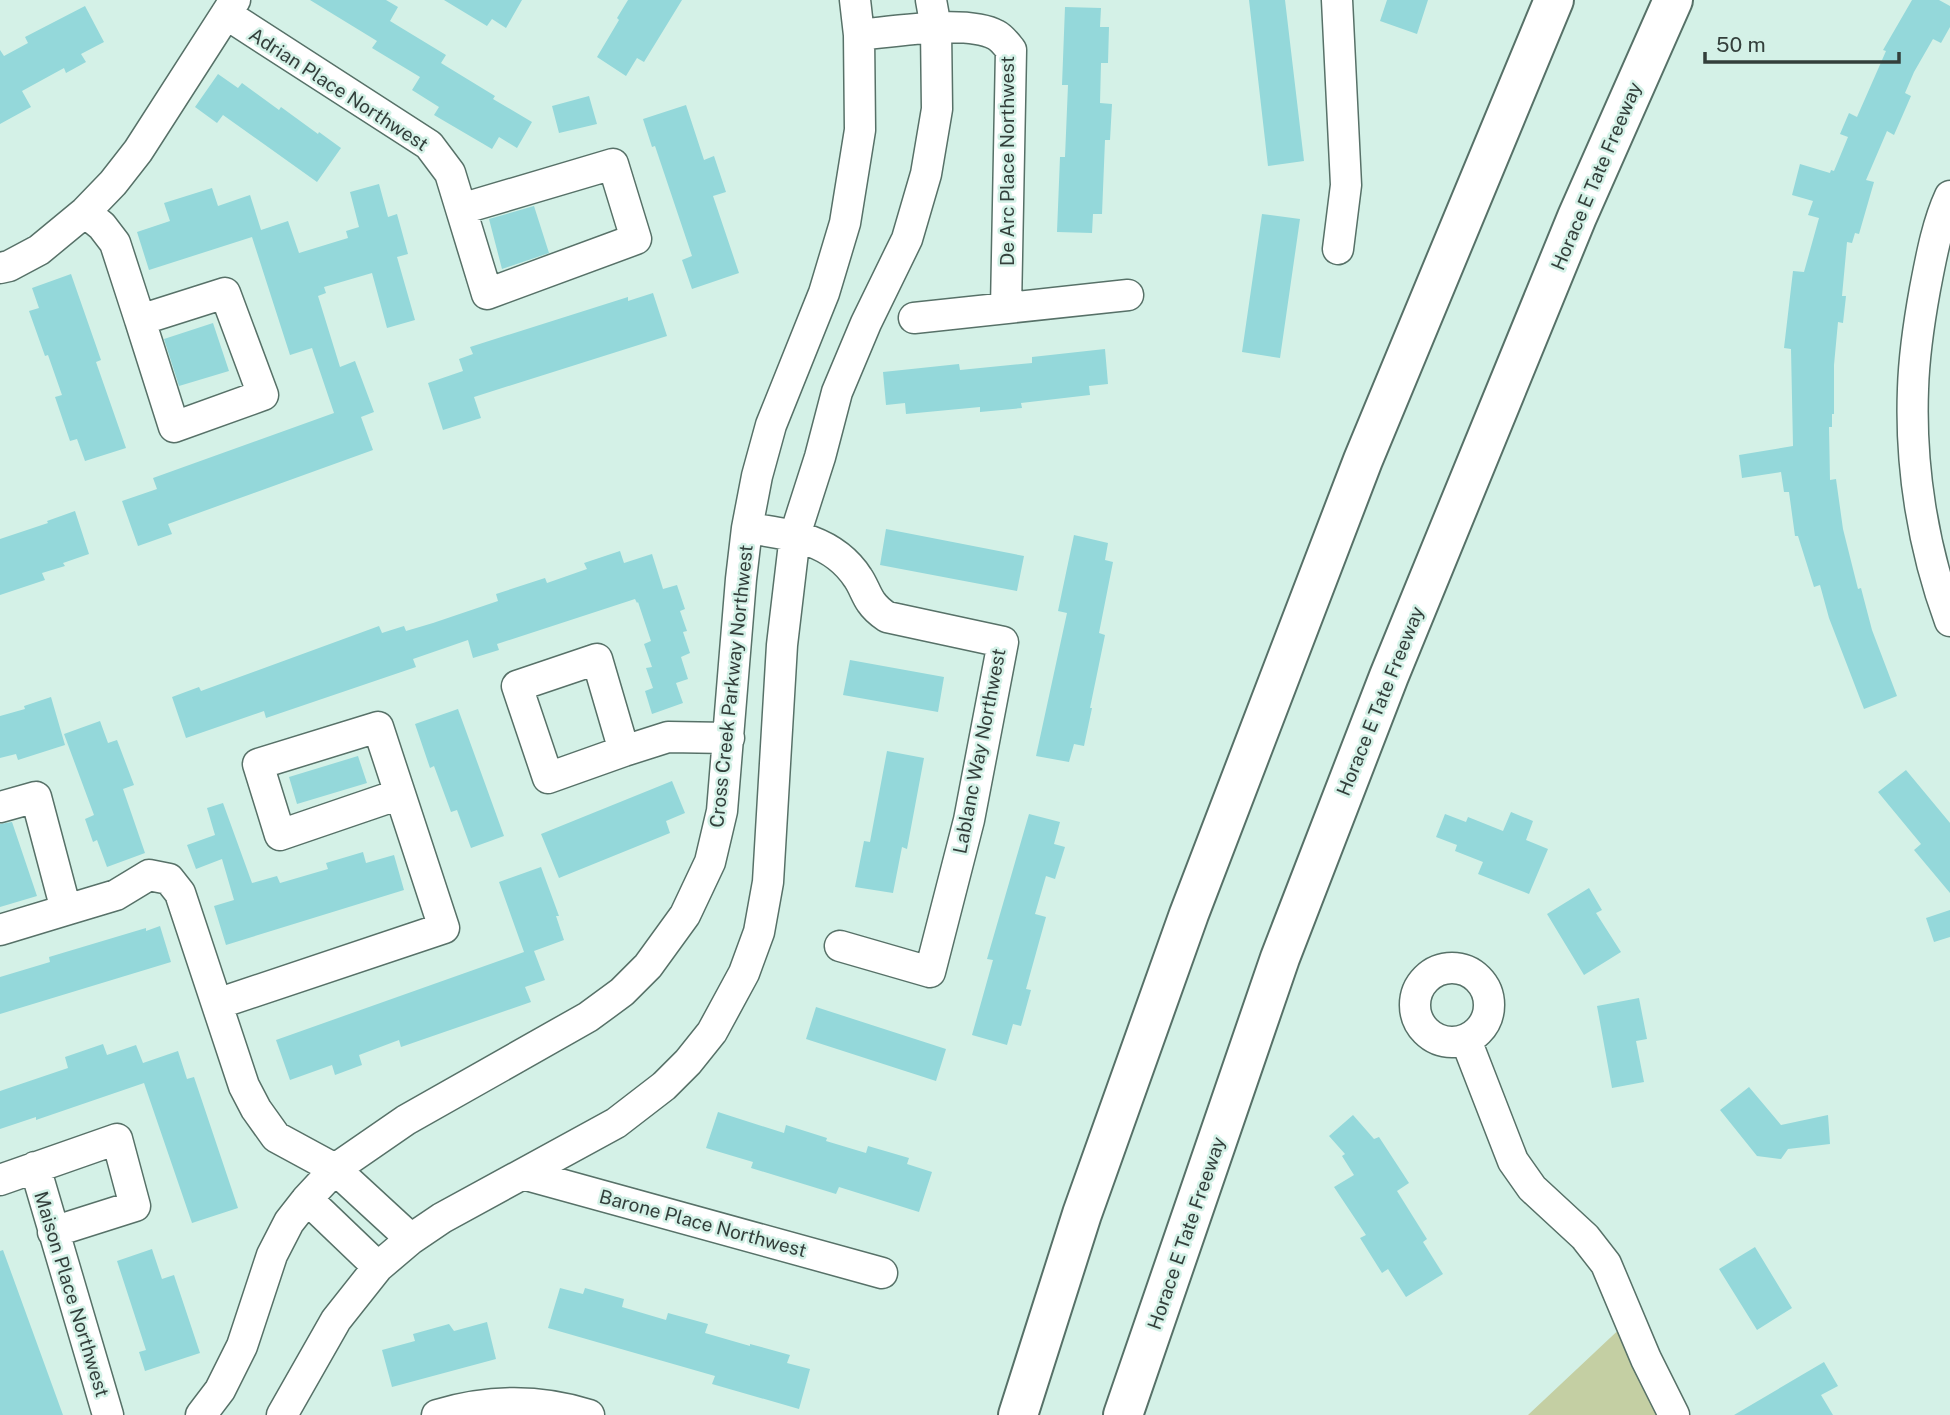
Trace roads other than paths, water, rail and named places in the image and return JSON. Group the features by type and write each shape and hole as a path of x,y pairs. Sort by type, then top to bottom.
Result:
{"highway":[{"path":"1018,1415 1082,1214 1194,901 1363,460 1555,0"},
{"name":"Horace E Tate Freeway","path":"1123,1415 1280,958 1384,689 1577,217 1673,0"}],"street":[{"name":"Cross Creek Parkway Northwest","path":"201,1415 220,1390 242,1346 272,1255 289,1222 307,1199 335,1169 406,1119 589,1017 622,992 648,966 685,915 710,862 722,811 740,579 757,476 771,425 824,293 845,223 860,130 859,35 855,0"},
{"path":"1337,0 1346,185 1338,249"},
{"path":"0,268 40,250 85,212 113,183 138,151 230,7"},
{"name":"Adrian Place Northwest","path":"230,7 429,145 450,173 461,209 487,293 636,239 613,164 461,209"},
{"name":"De Arc Place Northwest","path":"859,35 934,14 998,35 1011,50 1006,308"},
{"path":"282,1415 336,1320 378,1267 411,1239 442,1218 616,1123 664,1086 712,1032 744,973 759,932 768,882 782,645 795,535 837,392 866,323 907,239 926,174 937,109 934,14"},
{"path":"1950,195 1929,269 1918,327 1913,389 1914,452 1925,534 1950,621"},
{"path":"85,212 102,226 115,243 174,427 263,395 225,293 140,320"},
{"path":"914,318 1128,295"},
{"name":"Lablanc Way Northwest","path":"747,528 795,535 823,545 843,559 859,578 872,604 887,617 1003,642 969,820 930,972 840,946"},
{"path":"217,1004 444,928 400,794 378,727 258,764 280,835 400,794"},
{"path":"624,751 668,737 729,738"},
{"path":"0,807 36,797 66,910"},
{"path":"0,930 116,895 149,876 169,879 180,893 244,1086 256,1110 276,1137 335,1169 411,1239"},
{"path":"1466,1040 1513,1161 1532,1188 1584,1237 1606,1264 1646,1359 1674,1415"},
{"path":"34,1167 117,1139 135,1206 53,1232"},
{"name":"Maison Place Northwest","path":"0,1180 34,1167 108,1415"},
{"name":"Barone Place Northwest","path":"523,1174 883,1273"},
{"path":"307,1199 378,1267"},
{"path":"438,1415 466,1407 509,1402 552,1406 589,1415"}]}
